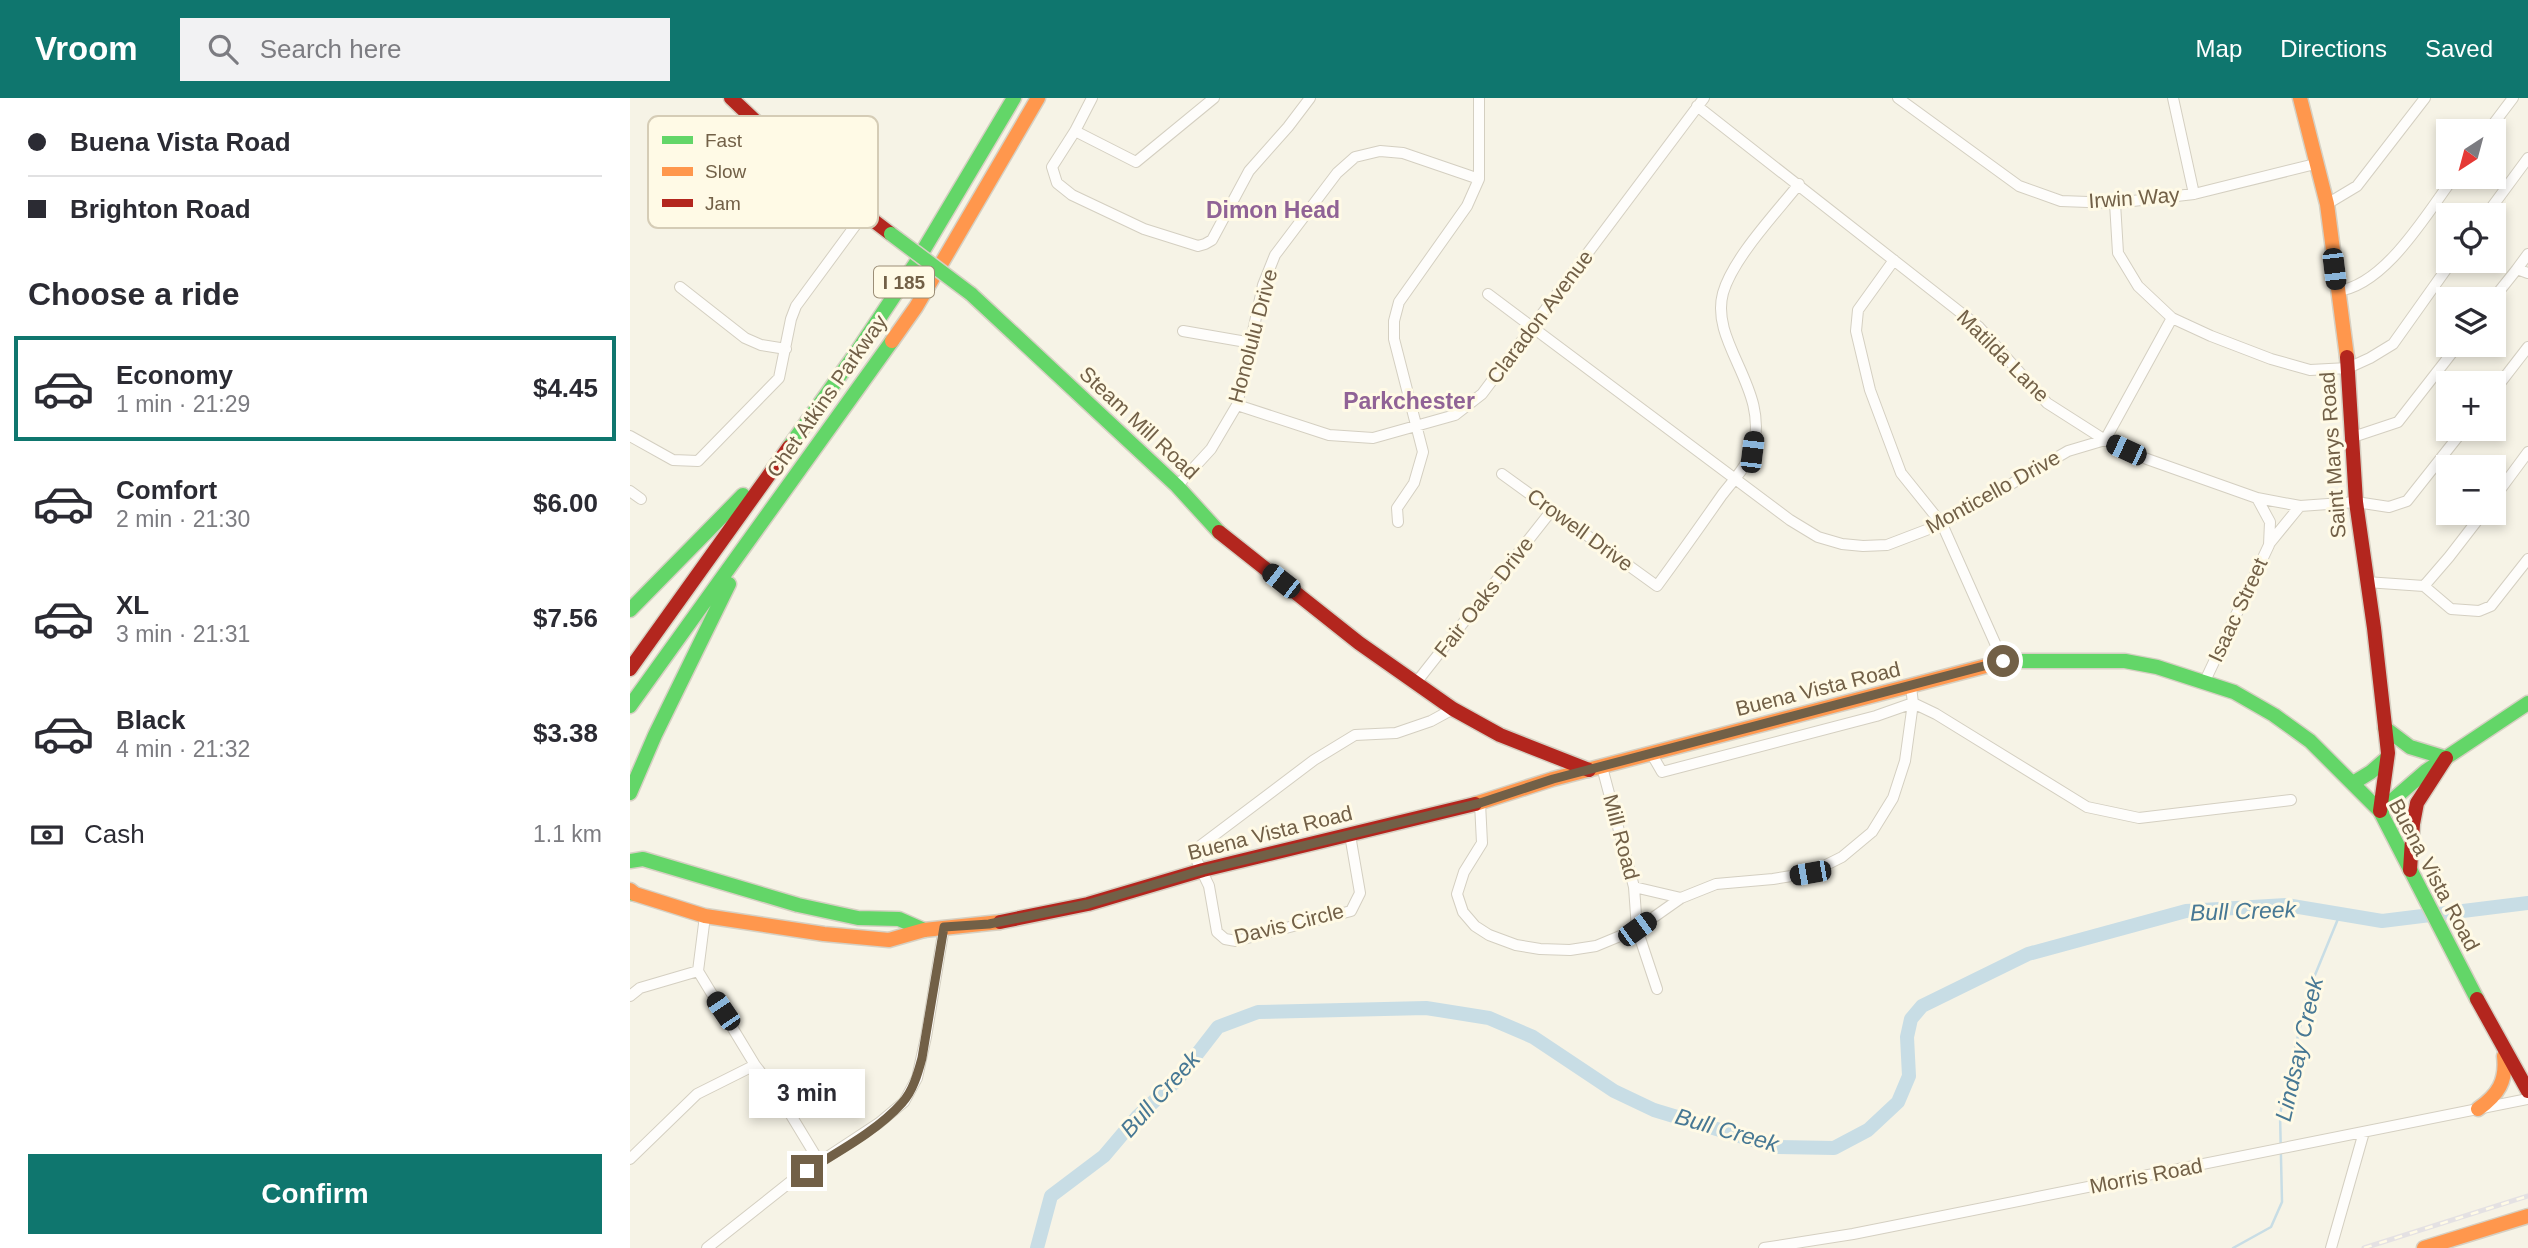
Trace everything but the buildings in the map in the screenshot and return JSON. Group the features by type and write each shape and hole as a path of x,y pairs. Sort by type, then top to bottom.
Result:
{"main road":[{"name":"Steam Mill Road","path":"731,98 748,116"},
{"name":"Chet Atkins Parkway","path":"630,669 915,267 1014,98"},
{"name":"Chet Atkins Parkway","path":"630,706 916,307 1038,98"},
{"name":"Saint Marys Road","path":"2300,98 2327,204 2348,368 2356,502 2385,728 2387,758 2380,811"},
{"name":"Steam Mill Road","path":"878,225 971,294 1177,486 1222,535 1359,643 1453,709 1500,735 1595,769"},
{"path":"630,610 780,458"},
{"path":"630,793 655,735 731,580 808,459"},
{"name":"Buena Vista Road","path":"632,892 705,916 889,940 924,930 989,924 1088,904 1203,870 1480,803 1553,779 2003,661 2125,661 2157,667 2234,692 2274,715 2309,740 2380,811 2410,873 2528,1091"},
{"path":"2380,811 2426,771 2528,702"},
{"path":"2385,728 2410,747 2446,758"},
{"path":"1537,750 1549,766 1553,779"},
{"path":"2353,783 2387,758"},
{"path":"2410,873 2417,803 2446,758"},
{"name":"Buena Vista Road","path":"630,861 643,859 767,897 829,912 858,918 900,919 924,930"},
{"path":"2478,1109 2496,1096 2504,1083 2506,1065 2501,1043"},
{"path":"2424,1248 2528,1216"}],"street":[{"path":"1092,98 1052,167 1057,183 1072,195 1144,229 1198,246 1212,240 1249,171 1289,127 1310,98"},
{"path":"1075,131 1136,162 1214,98"},
{"path":"1398,522 1397,508 1415,483 1423,452 1394,339 1394,321 1399,302 1467,206 1479,179 1479,98"},
{"name":"Irwin Way","path":"1898,98 2019,186 2061,201 2115,204 2194,194 2315,164"},
{"path":"2173,98 2194,194"},
{"path":"2327,204 2357,186 2425,98"},
{"path":"2497,119 2513,98"},
{"name":"Matilda Lane","path":"1700,102 1979,327 2047,403 2105,440 2147,459 2257,498 2300,506 2356,502 2389,508 2407,501 2454,441"},
{"name":"Claradon Avenue","path":"1237,405 1329,435 1373,438 1455,415 1482,394 1700,102"},
{"name":"Honolulu Drive","path":"1177,486 1211,450 1237,405 1263,285 1275,255 1337,173 1355,158 1380,151 1403,153 1479,179"},
{"path":"2495,203 2528,158"},
{"path":"1735,478 1752,452 1756,418 1748,383 1724,328 1721,311 1723,292 1756,237 1799,184"},
{"path":"2337,291 2348,290 2379,271 2444,189"},
{"path":"2115,204 2119,253 2137,286 2172,318 2211,337 2310,370 2348,368 2393,344 2443,273"},
{"path":"630,436 673,460 698,461 779,378 796,306 853,228"},
{"path":"2503,287 2528,254"},
{"path":"1894,260 1858,310 1856,331 1870,390 1901,472 1942,524 2003,661"},
{"path":"2517,269 2528,273"},
{"path":"680,287 745,338 761,345 786,349"},
{"name":"Monticello Drive","path":"1488,295 1808,531 1842,544 1887,545 1942,524 2068,451 2105,440"},
{"path":"2105,440 2172,318"},
{"path":"1184,331 1252,343"},
{"path":"2506,375 2528,347"},
{"path":"2353,437 2398,422 2449,357"},
{"path":"2506,482 2528,452"},
{"name":"Crowell Drive","path":"1502,474 1657,586 1735,478"},
{"path":"630,491 641,499"},
{"name":"Isaac Street","path":"2204,683 2269,545 2270,522 2257,498"},
{"path":"2269,545 2300,506"},
{"name":"Fair Oaks Drive","path":"1415,684 1552,510"},
{"path":"2424,586 2474,525"},
{"path":"2366,582 2424,586 2451,609 2479,611 2491,606 2528,559"},
{"path":"1480,803 1482,843 1464,872 1457,894 1463,912 1475,926 1489,935 1516,945 1570,950 1595,946 1637,929 1681,898 1716,884 1810,873 1842,857 1872,832 1893,798 1905,761 1913,703 1911,687"},
{"path":"1651,753 1662,772 1876,716 1913,703 1936,714 2087,807 2139,818 2291,800"},
{"path":"1203,870 1196,859 1196,849 1314,760 1355,735 1395,733 1431,721 1453,709"},
{"name":"Mill Road","path":"1595,769 1634,887 1637,929 1657,989"},
{"name":"Davis Circle","path":"1203,870 1209,886 1217,932 1225,939 1236,940 1351,911 1360,893 1350,835"},
{"path":"1634,887 1681,898"},
{"path":"705,916 698,971 755,1065 783,1102 820,1163"},
{"path":"707,1248 794,1179 879,1124 904,1102 917,1078 944,927"},
{"path":"630,996 640,988 698,971"},
{"path":"630,1159 697,1094 755,1065"},
{"name":"Morris Road","path":"1764,1248 1853,1234 2528,1099"},
{"path":"2330,1248 2364,1132"}],"waterway":[{"name":"Bull Creek","path":"1037,1248 1051,1196 1104,1156 1137,1117 1177,1080 1218,1027 1258,1012 1426,1008 1489,1018 1533,1037 1614,1091 1654,1110 1776,1147 1834,1148 1868,1130 1898,1102 1909,1076 1907,1037 1911,1019 1922,1006 2028,954 2186,911 2286,905 2382,921 2528,903"},
{"name":"Lindsay Creek","path":"2233,1248 2271,1227 2282,1202 2280,1114 2308,992 2340,914"}],"railway":[{"path":"2364,1248 2528,1196"}],"traffic: fast":[{"path":"789,447 914,266 1014,98"},
{"path":"891,234 971,294"},
{"path":"971,294 1177,486 1219,532"},
{"path":"630,706 892,341"},
{"path":"630,610 743,495"},
{"path":"630,793 655,735 729,584"},
{"path":"2005,661 2125,661 2157,667 2234,692 2274,715 2310,741 2380,811 2477,999"},
{"path":"2380,811 2426,771 2528,703"},
{"path":"2385,728 2410,747 2446,758"},
{"path":"2353,783 2387,758"},
{"path":"630,861 643,859 798,905 858,918 899,919 924,930"},
{"path":"630,893 635,894"}],"traffic: slow":[{"path":"892,341 916,307 1038,98"},
{"path":"2300,98 2327,204 2347,357"},
{"path":"1475,804 1553,779 2005,661"},
{"path":"630,890 635,894 705,916 824,934 889,940 924,930 1000,922"},
{"path":"2478,1109 2500,1087 2504,1073 2504,1056"},
{"path":"2424,1248 2528,1216"}],"traffic: jam":[{"path":"731,98 750,116"},
{"path":"878,224 891,234"},
{"path":"2347,357 2356,502 2388,753 2380,811"},
{"path":"630,669 789,447"},
{"path":"1219,532 1359,643 1453,709 1500,735 1589,770"},
{"path":"2410,870 2417,803 2446,758"},
{"path":"1000,922 1088,904 1203,870 1475,804"},
{"path":"2477,999 2528,1091"}],"district":[{"name":"Dimon Head","path":"1273,210"},
{"name":"Parkchester","path":"1409,401"}],"route":[{"path":"807,1171 879,1124 904,1102 917,1078 922,1058 944,927 989,924 1088,904 1203,870 1480,803 1553,779 2003,661"}]}
